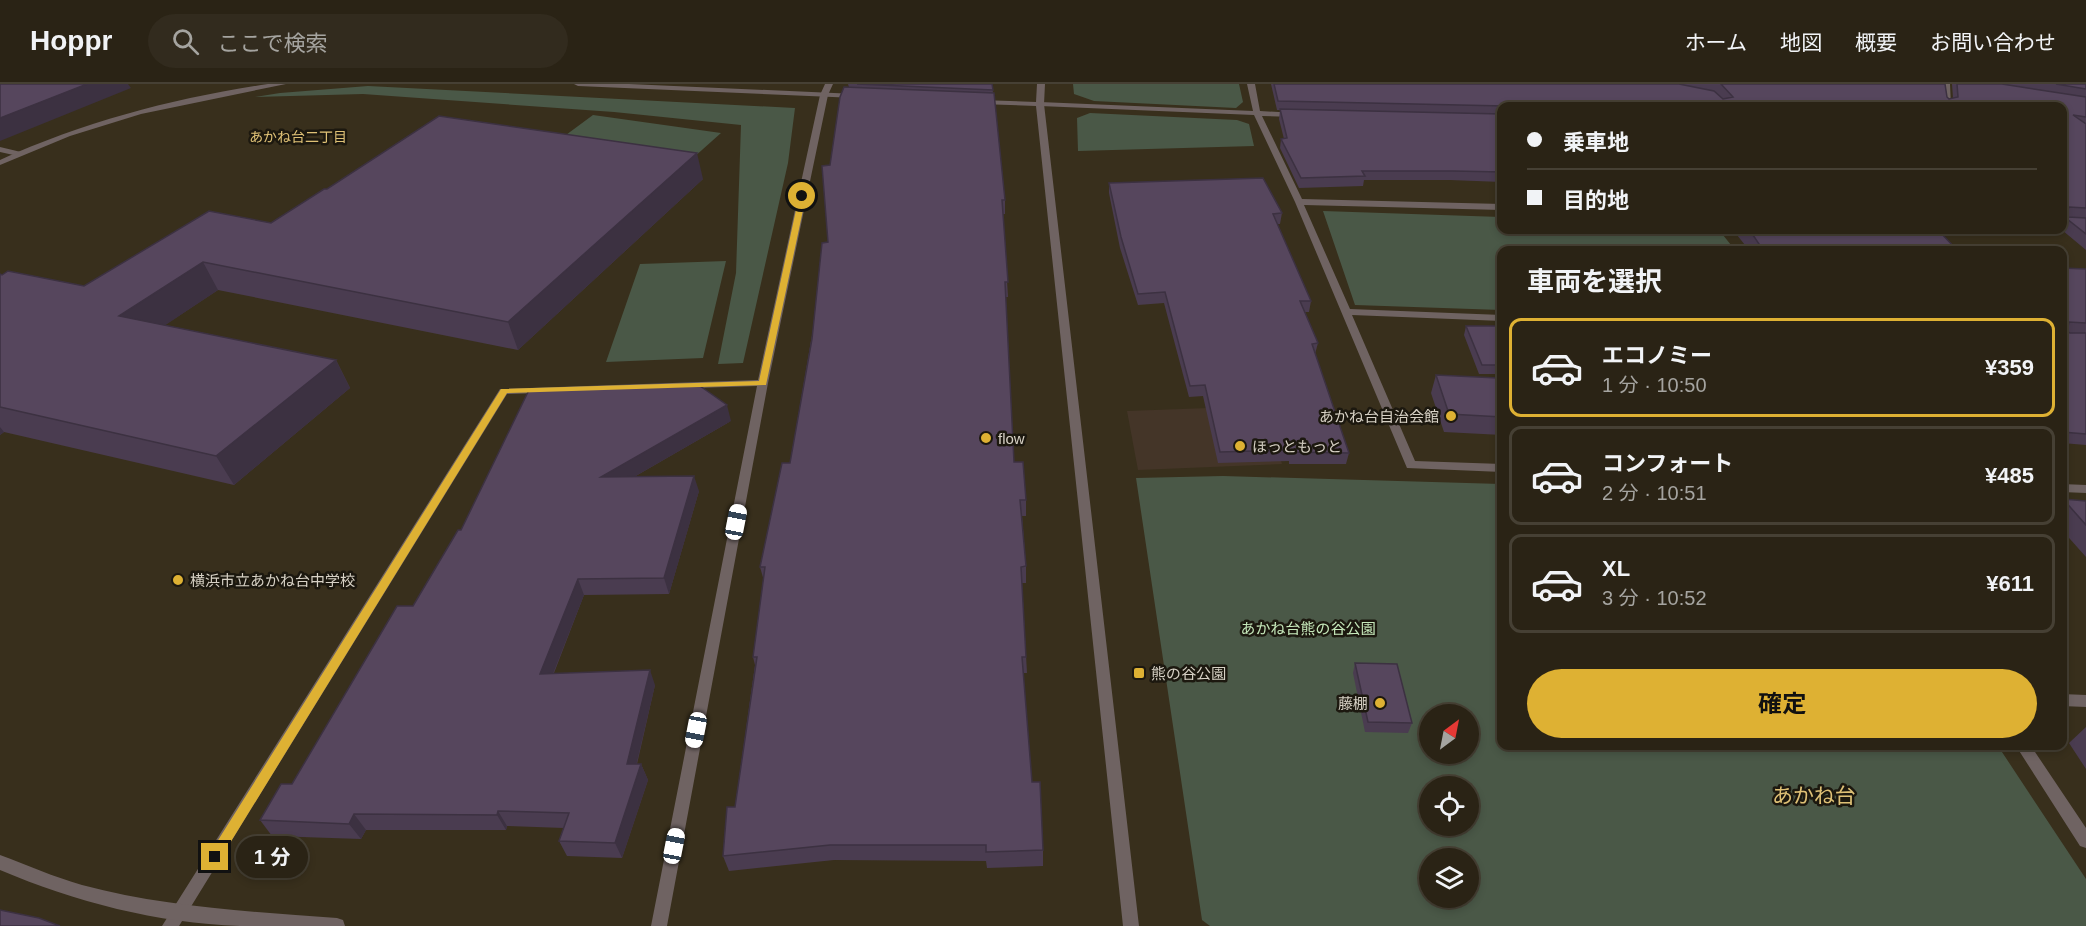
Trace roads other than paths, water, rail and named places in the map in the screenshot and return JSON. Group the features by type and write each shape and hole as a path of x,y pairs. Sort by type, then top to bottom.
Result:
{"street":[{"path":"0,163 77,131 147,110 250,86 282,84"},
{"path":"578,84 826,89 870,97"},
{"path":"1041,84 1040,104 1131,926"},
{"path":"1251,84 1257,114 1299,201 1411,465 1497,468"},
{"path":"1946,84 1947,102"},
{"path":"659,926 763,384 826,89"},
{"path":"976,102 1304,115"},
{"path":"0,149 18,154"},
{"path":"1299,201 1497,207"},
{"path":"1347,312 1497,318"},
{"path":"175,920 504,391 763,384"},
{"path":"2067,488 2086,489"},
{"path":"2067,700 2086,701"},
{"path":"2026,750 2086,841"},
{"path":"0,862 19,871 175,920 337,926"}],"place":[{"name":"あかね台自治会館","path":"1451,416"},
{"name":"flow","path":"986,438"},
{"name":"ほっともっと","path":"1240,446"},
{"name":"横浜市立あかね台中学校","path":"178,580"},
{"name":"熊の谷公園","path":"1139,673"},
{"name":"藤棚","path":"1380,703"}],"district":[{"name":"あかね台二丁目","path":"298,137"},
{"name":"あかね台","path":"1814,795"}],"park label":[{"name":"あかね台熊の谷公園","path":"1308,628"}]}
